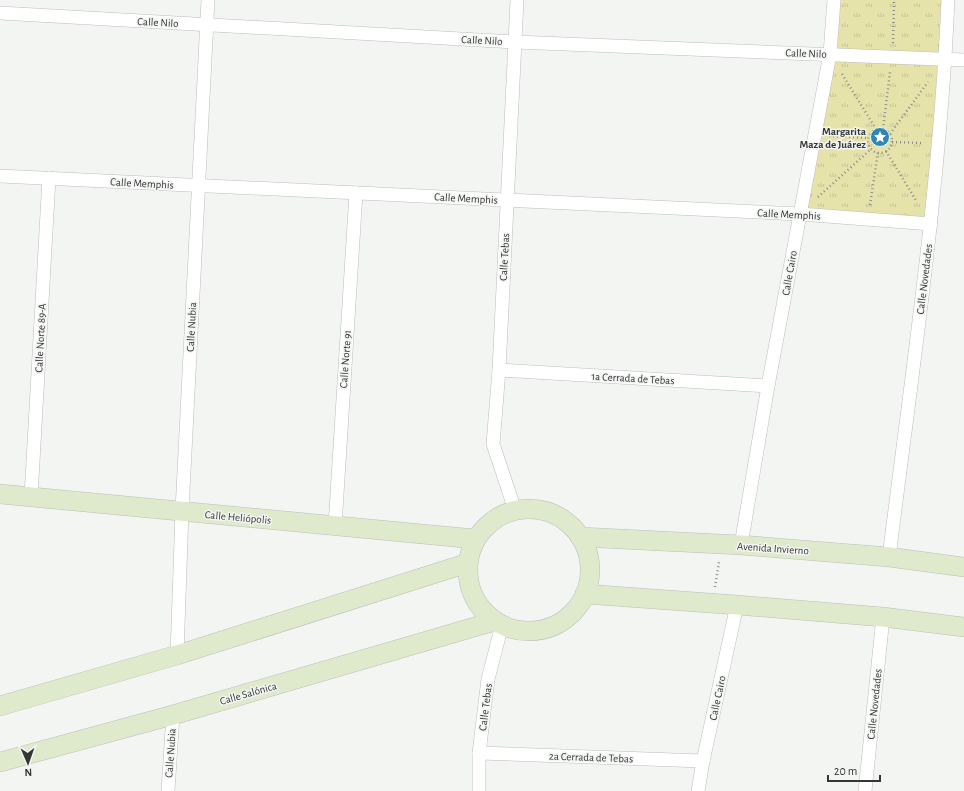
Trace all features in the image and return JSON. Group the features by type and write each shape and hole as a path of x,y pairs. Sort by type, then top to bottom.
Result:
{"main road":[{"name":"Calle Heliópolis","path":"0,494 475,539"},
{"path":"515,510 540,510 563,519 580,537 588,555 590,575 585,594 574,610 559,623 541,630 522,630 499,623 482,610 473,596 468,580 468,563 475,539 492,521 515,510"},
{"name":"Avenida Invierno","path":"580,537 741,545 889,557 964,566"},
{"path":"0,706 177,655 468,563"},
{"path":"585,594 883,617 964,627"},
{"name":"Calle Salónica","path":"0,762 499,623"}],"street":[{"name":"Calle Nubia","path":"177,655 182,511 208,0"},
{"name":"Calle Tebas","path":"515,510 493,444 517,0"},
{"name":"Calle Cairo","path":"741,545 768,386 830,54 834,0"},
{"name":"Calle Novedades","path":"889,557 931,224 945,59 948,0"},
{"name":"Calle Nilo","path":"0,14 515,42 964,60"},
{"name":"Calle Memphis","path":"0,176 800,214 931,224"},
{"name":"Calle Norte 89-A","path":"31,497 49,178"},
{"name":"Calle Norte 91","path":"335,526 356,193"},
{"name":"1a Cerrada de Tebas","path":"498,370 768,386"},
{"name":"Calle Cairo","path":"698,791 703,761 737,605"},
{"name":"Calle Novedades","path":"866,791 883,617"},
{"name":"Calle Tebas","path":"478,791 479,753 488,679 499,623"},
{"name":"Calle Nubia","path":"168,791 173,715"},
{"name":"2a Cerrada de Tebas","path":"479,753 703,761"}],"path":[{"path":"883,129 892,57 894,0"},
{"path":"839,70 876,130"},
{"path":"890,134 930,79"},
{"path":"883,129 892,137 892,146 886,151 878,152 871,149 868,138 870,134 876,130 883,129"},
{"path":"815,135 868,138"},
{"path":"892,142 924,143"},
{"path":"814,201 871,149"},
{"path":"886,151 918,203"},
{"path":"868,219 878,152"},
{"path":"712,603 722,544"}],"green space":[{"path":"837,0 943,0 942,56 833,51"},
{"path":"832,60 942,64 927,217 805,209"}],"place":[{"name":"Margarita Maza de Juárez","path":"880,137"}]}
